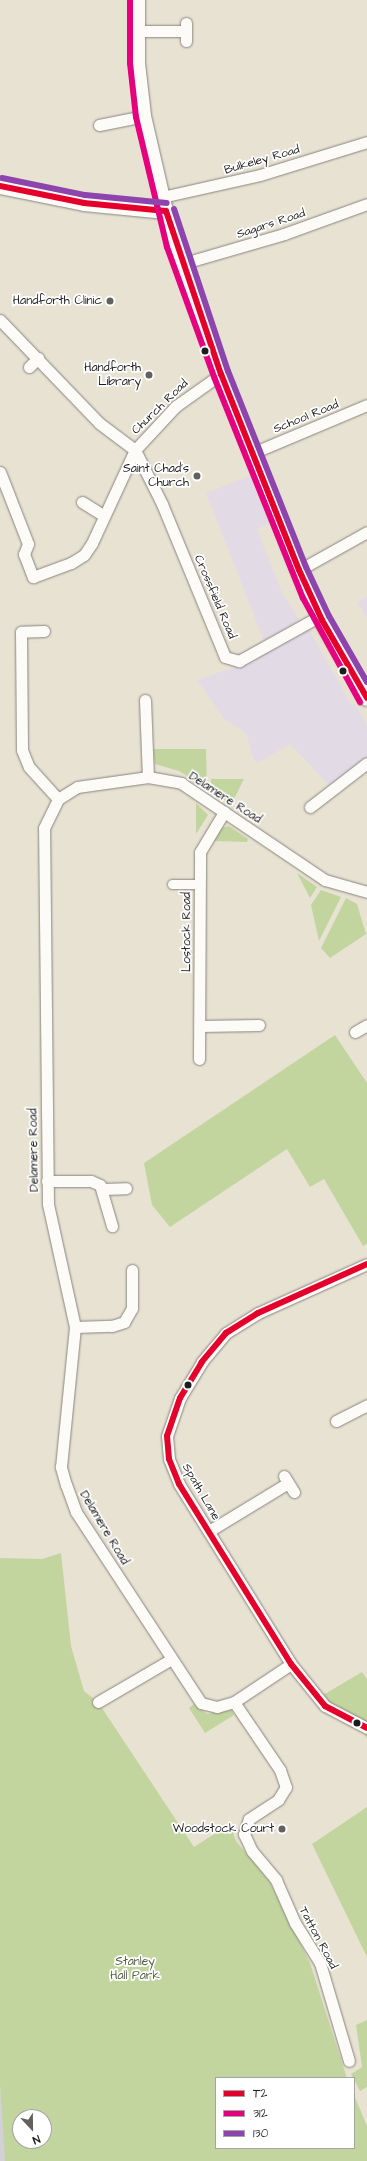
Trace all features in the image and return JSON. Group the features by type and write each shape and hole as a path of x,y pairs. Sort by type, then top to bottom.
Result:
{"main road":[{"path":"0,186 84,203 164,204 181,264 221,374 255,452 300,570 320,616 367,698"}],"street":[{"path":"138,0 137,31 144,116 164,204"},
{"path":"137,31 186,32"},
{"path":"99,125 144,116"},
{"name":"Bulkeley Road","path":"164,204 367,142"},
{"name":"Sagars Road","path":"181,264 284,234 367,204"},
{"name":"Church Road","path":"0,320 99,423 135,450 176,406 221,374"},
{"path":"29,367 38,358"},
{"name":"School Road","path":"255,452 367,405"},
{"path":"0,472 28,544 24,554 33,577 71,563 84,555 92,543 135,450"},
{"name":"Crossfield Road","path":"135,450 162,504 225,657 239,661 320,616"},
{"path":"82,502 104,516"},
{"path":"300,570 367,532"},
{"path":"44,631 21,632 22,750 29,768 58,799"},
{"path":"145,700 148,777"},
{"path":"310,807 367,763"},
{"name":"Delamere Road","path":"291,1664 234,1702 216,1707 201,1703 170,1660 76,1512 66,1485 61,1467 75,1327 50,1221 47,1181 44,828 58,799 77,787 92,783 148,777 181,783 325,880 367,892"},
{"name":"Lostock Road","path":"199,1059 200,852 224,812"},
{"path":"172,884 200,884"},
{"path":"200,1026 259,1025"},
{"path":"355,1032 367,1025"},
{"path":"47,1181 91,1181 103,1189 126,1188"},
{"path":"103,1189 112,1226"},
{"name":"Spath Lane","path":"367,1264 240,1323 218,1341 202,1362 172,1415 168,1448 173,1472 291,1664 324,1706 367,1728"},
{"path":"75,1327 112,1326 124,1322 132,1308 132,1270"},
{"path":"336,1421 367,1405"},
{"path":"208,1531 289,1484"},
{"path":"98,1702 170,1660"},
{"name":"Tatton Road","path":"234,1702 280,1770 286,1787 278,1800 249,1819 244,1834 252,1851 276,1880 294,1924 320,1963 349,2061"}],"shaded area":[{"path":"250,476 269,524 257,529 282,593 300,620 264,641 206,493"},
{"path":"367,597 367,618 357,602"},
{"path":"308,628 352,706 355,704 367,725 367,759 331,787 290,744 258,763 253,758 246,733 224,719 197,680 238,666"},
{"path":"0,2085 5,2150 5,2161 0,2161"}],"green space":[{"path":"153,749 206,749 207,788 179,771 155,764"},
{"path":"211,779 244,779 231,805 211,791"},
{"path":"196,803 208,815 196,834"},
{"path":"229,826 248,839 247,842 214,841 221,828"},
{"path":"297,873 317,887 310,898"},
{"path":"321,890 341,897 319,941 311,905"},
{"path":"346,898 357,904 366,934 330,958 321,948"},
{"path":"335,1035 367,1083 367,1244 363,1246 324,1179 310,1187 287,1149 170,1227 152,1205 144,1163"},
{"name":"Stanley Hall Park","path":"61,1553 71,1646 84,1691 98,1702 194,1847 230,1824 236,1841 269,1881 310,1963 347,2077 215,2077 215,2149 355,2149 355,2097 367,2126 367,2161 5,2161 0,2085 0,1558 42,1559"},
{"path":"362,1672 367,1679 367,1739 362,1730 318,1698"},
{"path":"194,1704 207,1714 231,1710 234,1715 205,1733 189,1708"},
{"path":"367,1807 367,1957 312,1844"},
{"path":"367,2020 367,2087 360,2091 355,2082 355,2077 353,2077 351,2074 362,2067 356,2025"}],"transit line":[{"name":"312","path":"130,0 130,63 136,117 167,247 214,377 303,598 360,702"},
{"name":"130","path":"2,178 85,195 167,203"},
{"name":"T2","path":"0,186 84,203 166,211"},
{"name":"130","path":"174,209 228,371 306,567 329,616 367,682"},
{"name":"T2","path":"166,211 221,374 299,570 322,620 367,698"},
{"name":"T2","path":"367,1264 258,1313 226,1333 202,1362 180,1398 167,1436 169,1459 179,1484 291,1664 325,1706 367,1728"}],"place":[{"name":"Handforth Clinic","path":"110,301"},
{"name":"Handforth Library","path":"149,375"},
{"name":"Saint Chad's Church","path":"197,476"},
{"name":"Woodstock Court","path":"282,1829"}]}
